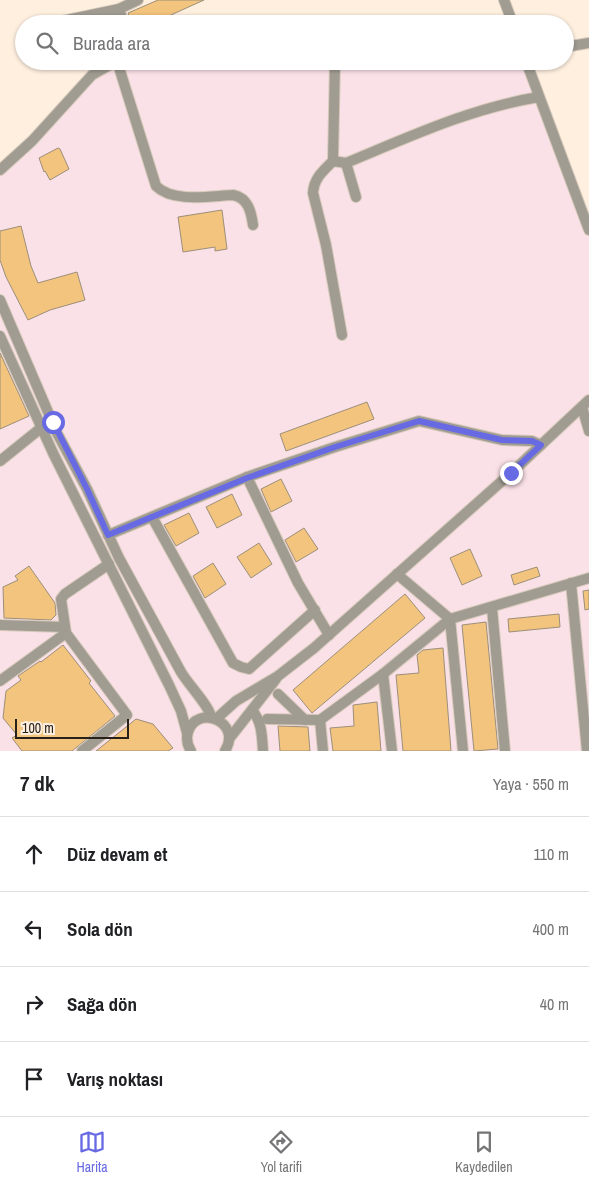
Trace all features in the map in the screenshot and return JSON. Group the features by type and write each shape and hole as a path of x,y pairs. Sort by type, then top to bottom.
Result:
{"street":[{"path":"83,15 138,0"},
{"path":"504,0 510,15"},
{"path":"574,45 589,44"},
{"path":"0,170 32,141 92,75 101,70"},
{"path":"120,70 156,186 164,193 174,196 233,195 240,197 249,206 254,225"},
{"path":"335,70 333,161 318,176 314,184 313,193 326,245 342,335"},
{"path":"529,70 585,208 589,230"},
{"path":"333,161 346,163 467,114 539,97"},
{"path":"346,163 356,197"},
{"path":"0,300 57,433 87,489 108,535 181,672 208,707 213,718 227,729 227,747"},
{"path":"0,336 41,428 181,711 187,745"},
{"path":"585,403 589,431"},
{"path":"187,745 189,728 196,721 201,718 213,718 236,701 278,676 329,635 541,445 585,403"},
{"path":"108,535 247,478 335,447 419,421 502,440 532,441 541,445"},
{"path":"0,461 41,428"},
{"path":"247,478 298,583 329,635"},
{"path":"152,518 236,666 249,668 315,610"},
{"path":"82,751 127,715 65,630 61,602 63,595 109,564"},
{"path":"397,574 450,619 463,751"},
{"path":"267,719 320,720 383,674 450,619 589,578"},
{"path":"571,583 586,751"},
{"path":"492,608 505,751"},
{"path":"0,625 65,630"},
{"path":"0,681 65,630"},
{"path":"383,674 392,751"},
{"path":"227,747 278,676"},
{"path":"278,694 304,720"},
{"path":"252,710 259,721 263,751"},
{"path":"320,720 323,751"}],"shaded area":[{"path":"101,70 526,70 589,230 589,751 0,751 0,170 92,75"}],"building":[{"path":"158,0 204,0 171,15 129,15 128,13"},
{"path":"58,148 69,169 50,180 44,172 39,158"},
{"path":"222,210 227,249 215,251 215,247 183,252 178,217"},
{"path":"21,226 31,266 38,283 77,272 85,300 50,310 28,320 6,277 0,260 0,231"},
{"path":"0,353 29,416 0,429"},
{"path":"367,402 374,419 286,451 280,434"},
{"path":"281,479 292,501 271,512 261,489"},
{"path":"232,494 242,515 217,528 206,507"},
{"path":"189,513 199,533 176,546 164,525"},
{"path":"304,528 318,549 296,562 285,540"},
{"path":"259,543 272,564 251,578 237,557"},
{"path":"470,549 482,576 462,585 450,558"},
{"path":"213,563 226,584 205,598 193,576"},
{"path":"29,566 55,603 56,615 51,620 4,618 3,587 18,580 15,576"},
{"path":"537,567 540,576 514,585 511,575"},
{"path":"589,590 589,609 585,610 583,591"},
{"path":"405,594 425,618 312,713 293,690"},
{"path":"559,614 560,627 509,632 508,619"},
{"path":"486,622 498,749 474,751 462,625"},
{"path":"63,645 115,716 72,751 22,751 12,738 17,735 3,718 6,691 21,680 18,676 41,662"},
{"path":"443,648 451,751 403,751 396,675 419,673 417,655 423,650"},
{"path":"377,702 381,751 333,751 330,728 354,726 353,705"},
{"path":"136,719 153,724 173,748 168,751 96,751"},
{"path":"278,726 308,727 310,751 280,751"}],"route":[{"path":"53,422 108,535 247,478 335,447 419,421 502,440 532,441 541,445 511,473"}]}
